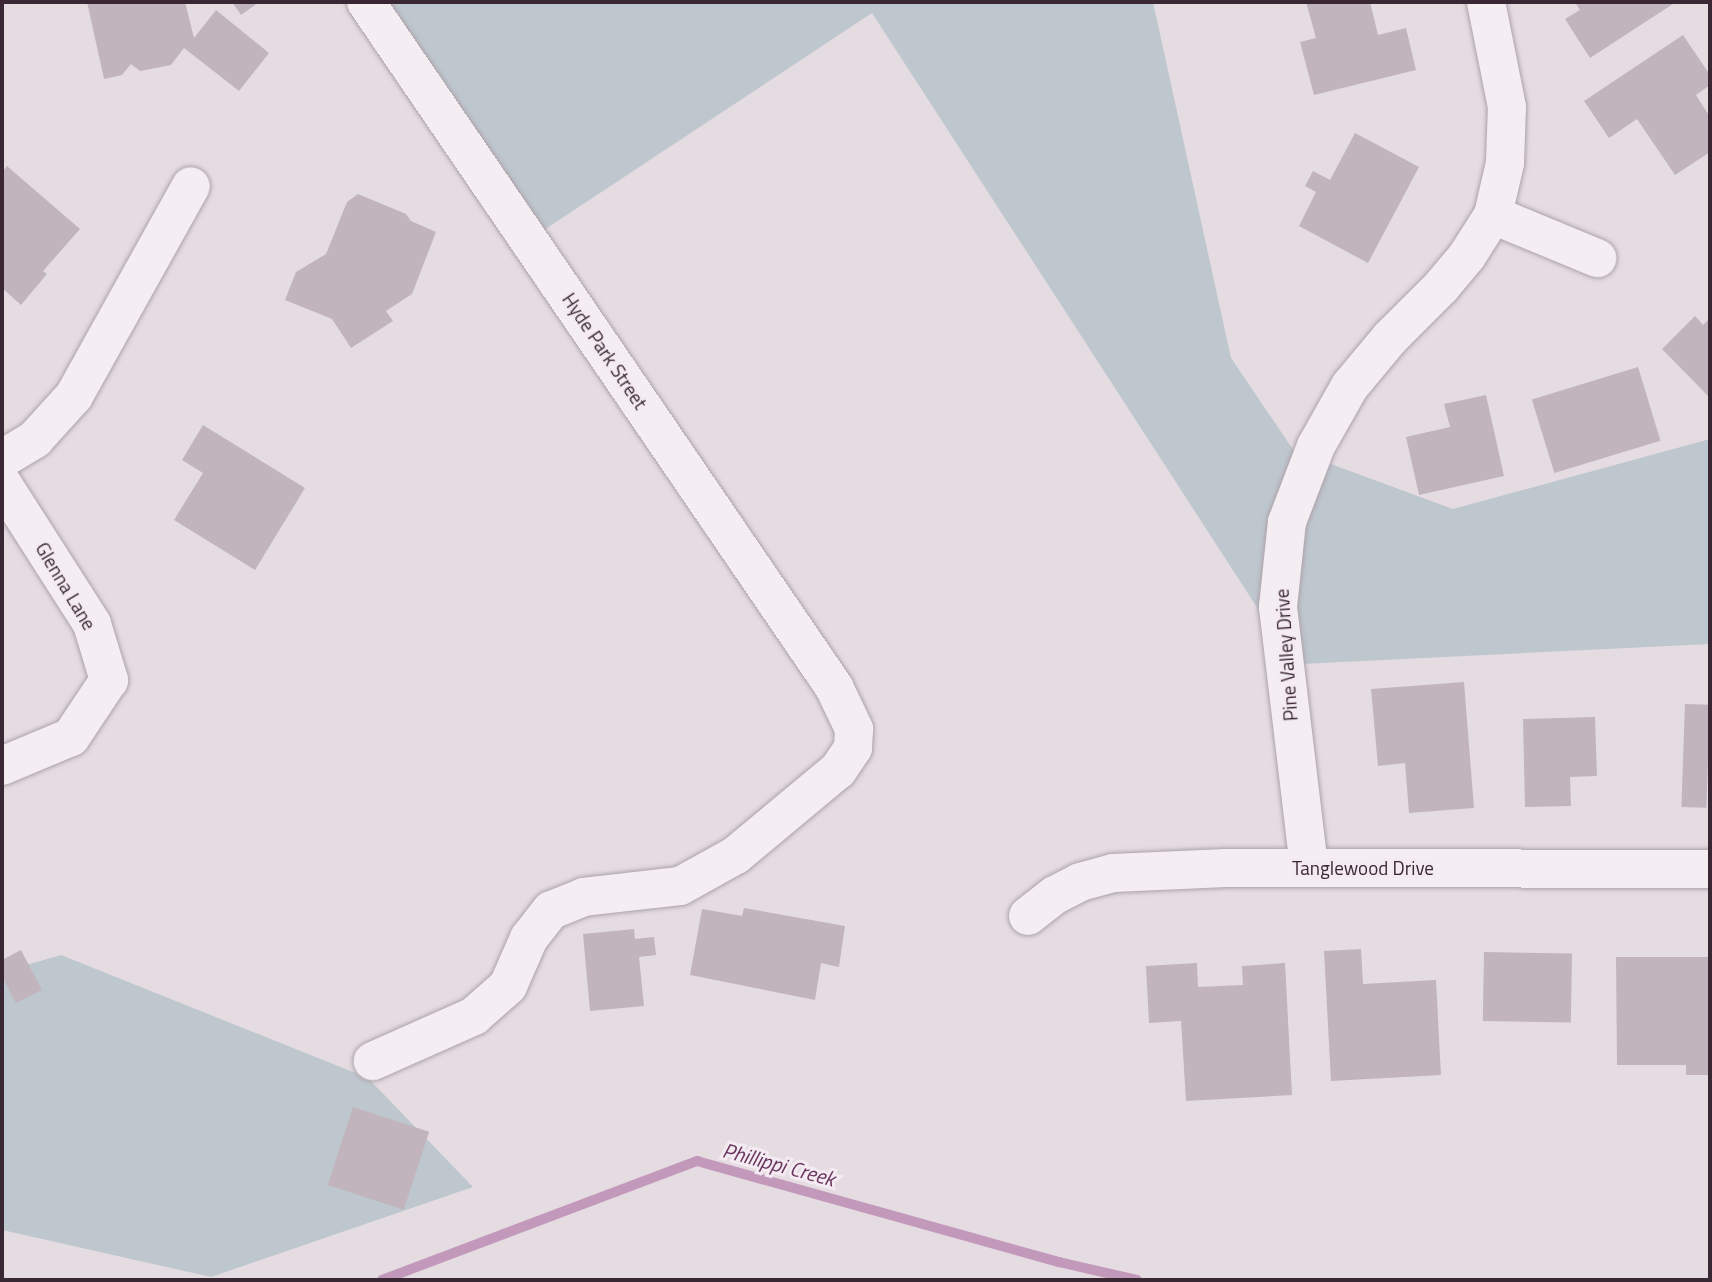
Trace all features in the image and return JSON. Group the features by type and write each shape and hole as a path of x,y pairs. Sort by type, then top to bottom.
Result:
{"street":[{"name":"Hyde Park Street","path":"366,2 842,702 854,729 853,748 838,770 736,855 681,886 584,897 551,910 529,938 508,986 474,1016 373,1061"},
{"name":"Pine Valley Drive","path":"1310,867 1278,607 1287,522 1316,446 1350,386 1390,338 1441,288 1467,256 1493,215 1505,163 1507,107 1486,2"},
{"path":"2,459 35,439 74,396 191,186"},
{"path":"1493,215 1597,258"},
{"name":"Glenna Lane","path":"2,483 92,624 109,680 71,737 2,766"},
{"name":"Tanglewood Drive","path":"1028,916 1063,891 1113,873 1310,867 1710,869"}],"shaded area":[{"path":"388,2 1153,2 1231,358 1294,451 1271,518 1264,553 1260,612 872,13 544,230"},
{"path":"1710,439 1710,644 1302,664 1296,605 1305,524 1328,463 1453,509"},
{"path":"61,955 368,1078 473,1187 211,1277 2,1230 2,972"}],"building":[{"path":"87,2 185,2 194,38 216,10 269,53 239,91 184,48 171,65 140,71 131,64 122,75 104,79"},
{"path":"232,2 259,2 241,15"},
{"path":"1306,2 1370,2 1378,35 1406,28 1416,70 1314,95 1300,42 1316,38"},
{"path":"1575,2 1676,2 1590,58 1565,19 1580,10"},
{"path":"1683,35 1710,75 1710,85 1696,95 1710,117 1710,152 1675,175 1637,119 1609,138 1584,101"},
{"path":"1355,133 1419,167 1368,263 1299,226 1316,192 1305,186 1313,171 1330,180"},
{"path":"7,166 80,229 43,271 47,274 21,305 2,288 2,173"},
{"path":"358,194 406,214 411,221 436,232 412,294 386,311 393,321 351,348 332,319 285,300 296,272 326,254 347,202"},
{"path":"1695,316 1703,325 1710,318 1710,398 1662,349"},
{"path":"1638,367 1661,441 1554,473 1532,399"},
{"path":"1486,395 1504,476 1419,495 1406,437 1450,427 1444,404"},
{"path":"203,425 305,488 255,570 174,520 203,473 182,460"},
{"path":"1464,682 1474,808 1409,813 1405,763 1378,766 1371,689"},
{"path":"1685,704 1710,705 1706,808 1681,807"},
{"path":"1595,717 1597,776 1570,777 1571,806 1525,807 1523,719"},
{"path":"744,908 845,926 839,967 821,963 815,1000 690,975 702,909 742,916"},
{"path":"634,929 635,939 654,937 656,955 639,957 644,1006 590,1011 583,934"},
{"path":"1361,949 1363,984 1436,980 1441,1075 1331,1081 1324,951"},
{"path":"21,950 42,990 16,1003 2,976 2,960"},
{"path":"1484,952 1572,954 1571,1023 1483,1021"},
{"path":"1616,957 1710,957 1710,1075 1686,1075 1686,1065 1617,1065"},
{"path":"1197,963 1198,987 1243,985 1242,966 1285,963 1292,1095 1186,1101 1181,1021 1149,1023 1146,966"},
{"path":"353,1107 429,1132 404,1210 328,1185"}],"waterway":[{"name":"Phillippi Creek","path":"382,1280 697,1161 1059,1262 1137,1280"}]}
